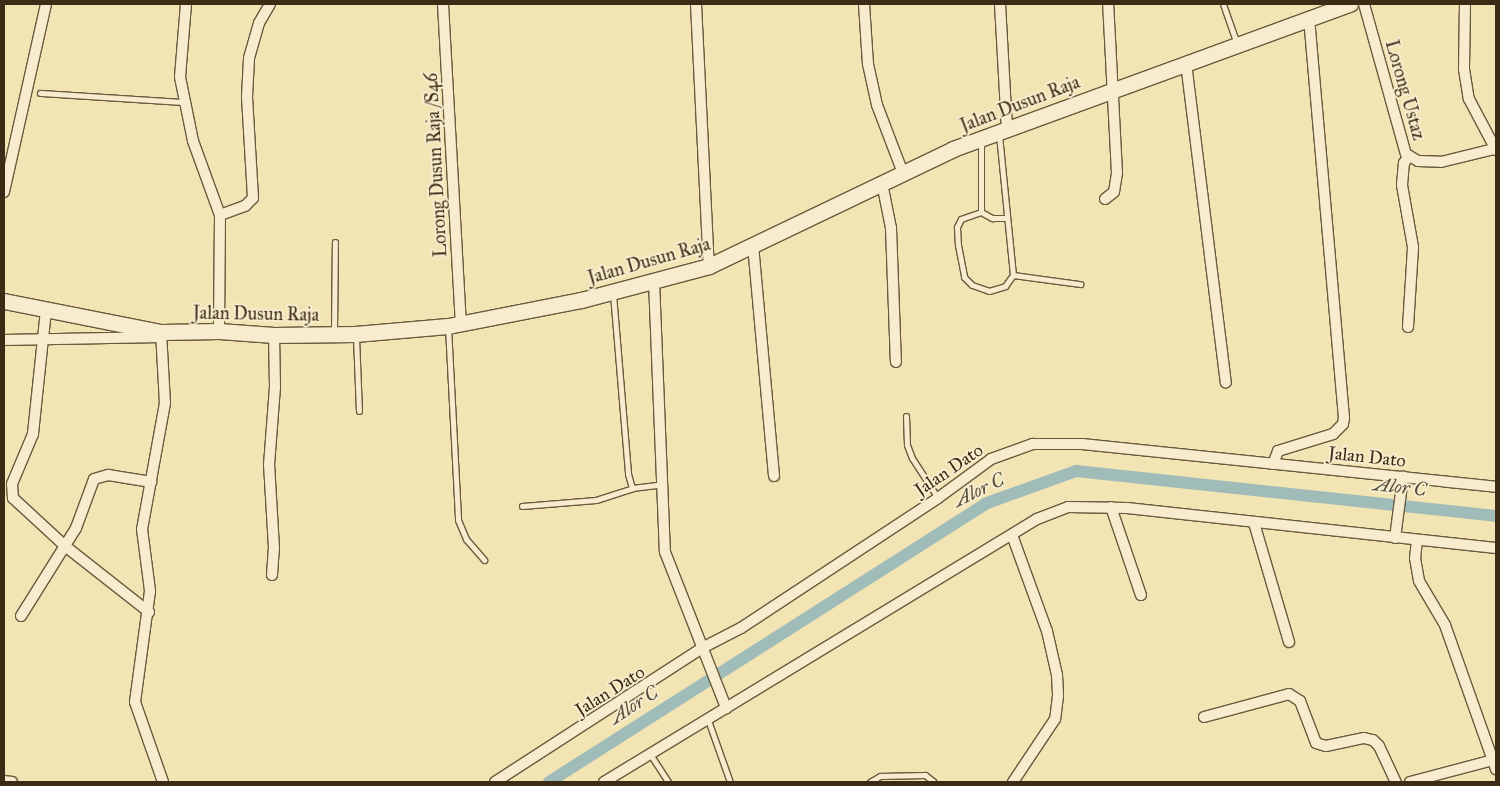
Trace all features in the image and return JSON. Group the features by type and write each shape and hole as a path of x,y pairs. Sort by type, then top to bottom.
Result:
{"main road":[{"name":"Jalan Dusun Raja","path":"4,301 162,335 219,331 274,335 355,334 455,325 613,292 709,266 903,173 1003,129 1350,4"}],"street":[{"path":"4,192 46,4"},
{"path":"186,4 180,54 184,102 196,149 220,215 219,331"},
{"path":"220,215 245,206 253,198 246,97 249,58 260,24 270,4"},
{"name":"Lorong Dusun Raja /S46","path":"443,4 455,325"},
{"path":"696,4 709,266"},
{"path":"864,4 868,64 877,105 903,173"},
{"path":"1000,4 1003,129"},
{"path":"1105,199 1114,192 1117,173 1111,90 1108,4"},
{"name":"Lorong Ustaz","path":"1364,4 1403,144 1409,156 1418,161 1441,162 1495,150"},
{"path":"1465,4 1464,69 1468,99 1495,150"},
{"path":"1273,464 1278,451 1333,434 1344,424 1309,18"},
{"path":"1186,63 1226,383"},
{"path":"1408,327 1413,247 1402,185 1404,163 1409,156"},
{"path":"882,183 892,236 896,362"},
{"path":"753,245 774,476"},
{"path":"654,281 665,552 674,582 704,649 725,705"},
{"path":"46,310 33,434 11,492 18,505 65,546 149,612"},
{"path":"4,340 162,335 165,403 142,529 149,574 149,612 135,702 163,782"},
{"path":"272,575 274,548 269,465 276,387 274,335"},
{"name":"Jalan Dato","path":"494,782 704,649 742,628 938,498 991,459 1033,444 1082,444 1496,487"},
{"path":"21,616 76,528 94,480 108,475 151,482"},
{"path":"1396,535 1403,478"},
{"path":"604,782 708,720 725,705 1051,512 1086,506 1111,507 1254,523 1396,535 1417,540 1496,548"},
{"path":"1111,507 1141,595"},
{"path":"1254,523 1289,642"},
{"path":"1012,536 1047,631 1057,675 1058,696 1055,719 1013,782"},
{"path":"1410,782 1495,764 1445,625 1419,582 1415,558 1417,540"},
{"path":"1204,717 1289,694 1300,701 1316,743 1326,746 1364,738 1373,740 1380,746 1396,782"},
{"path":"4,781 12,782"}],"lane":[{"path":"1223,4 1237,45"},
{"path":"40,93 184,102"},
{"path":"1003,129 1007,218 1013,275 1005,286 989,291 972,286 964,277 958,245 958,223 965,216 981,212 992,218 1007,218"},
{"path":"981,138 981,212"},
{"path":"334,334 336,242"},
{"path":"1013,275 1080,284"},
{"path":"613,292 628,474 632,488"},
{"path":"455,325 458,520 466,539 484,560"},
{"path":"355,334 359,411"},
{"path":"906,416 907,445 912,458 938,498"},
{"path":"522,506 596,500 632,488 663,484"},
{"path":"708,720 730,782"},
{"path":"650,754 668,782"},
{"path":"870,782 880,776 925,775 934,782"}],"waterway":[{"name":"Alor C","path":"549,782 987,503 1076,471 1496,516"}]}
